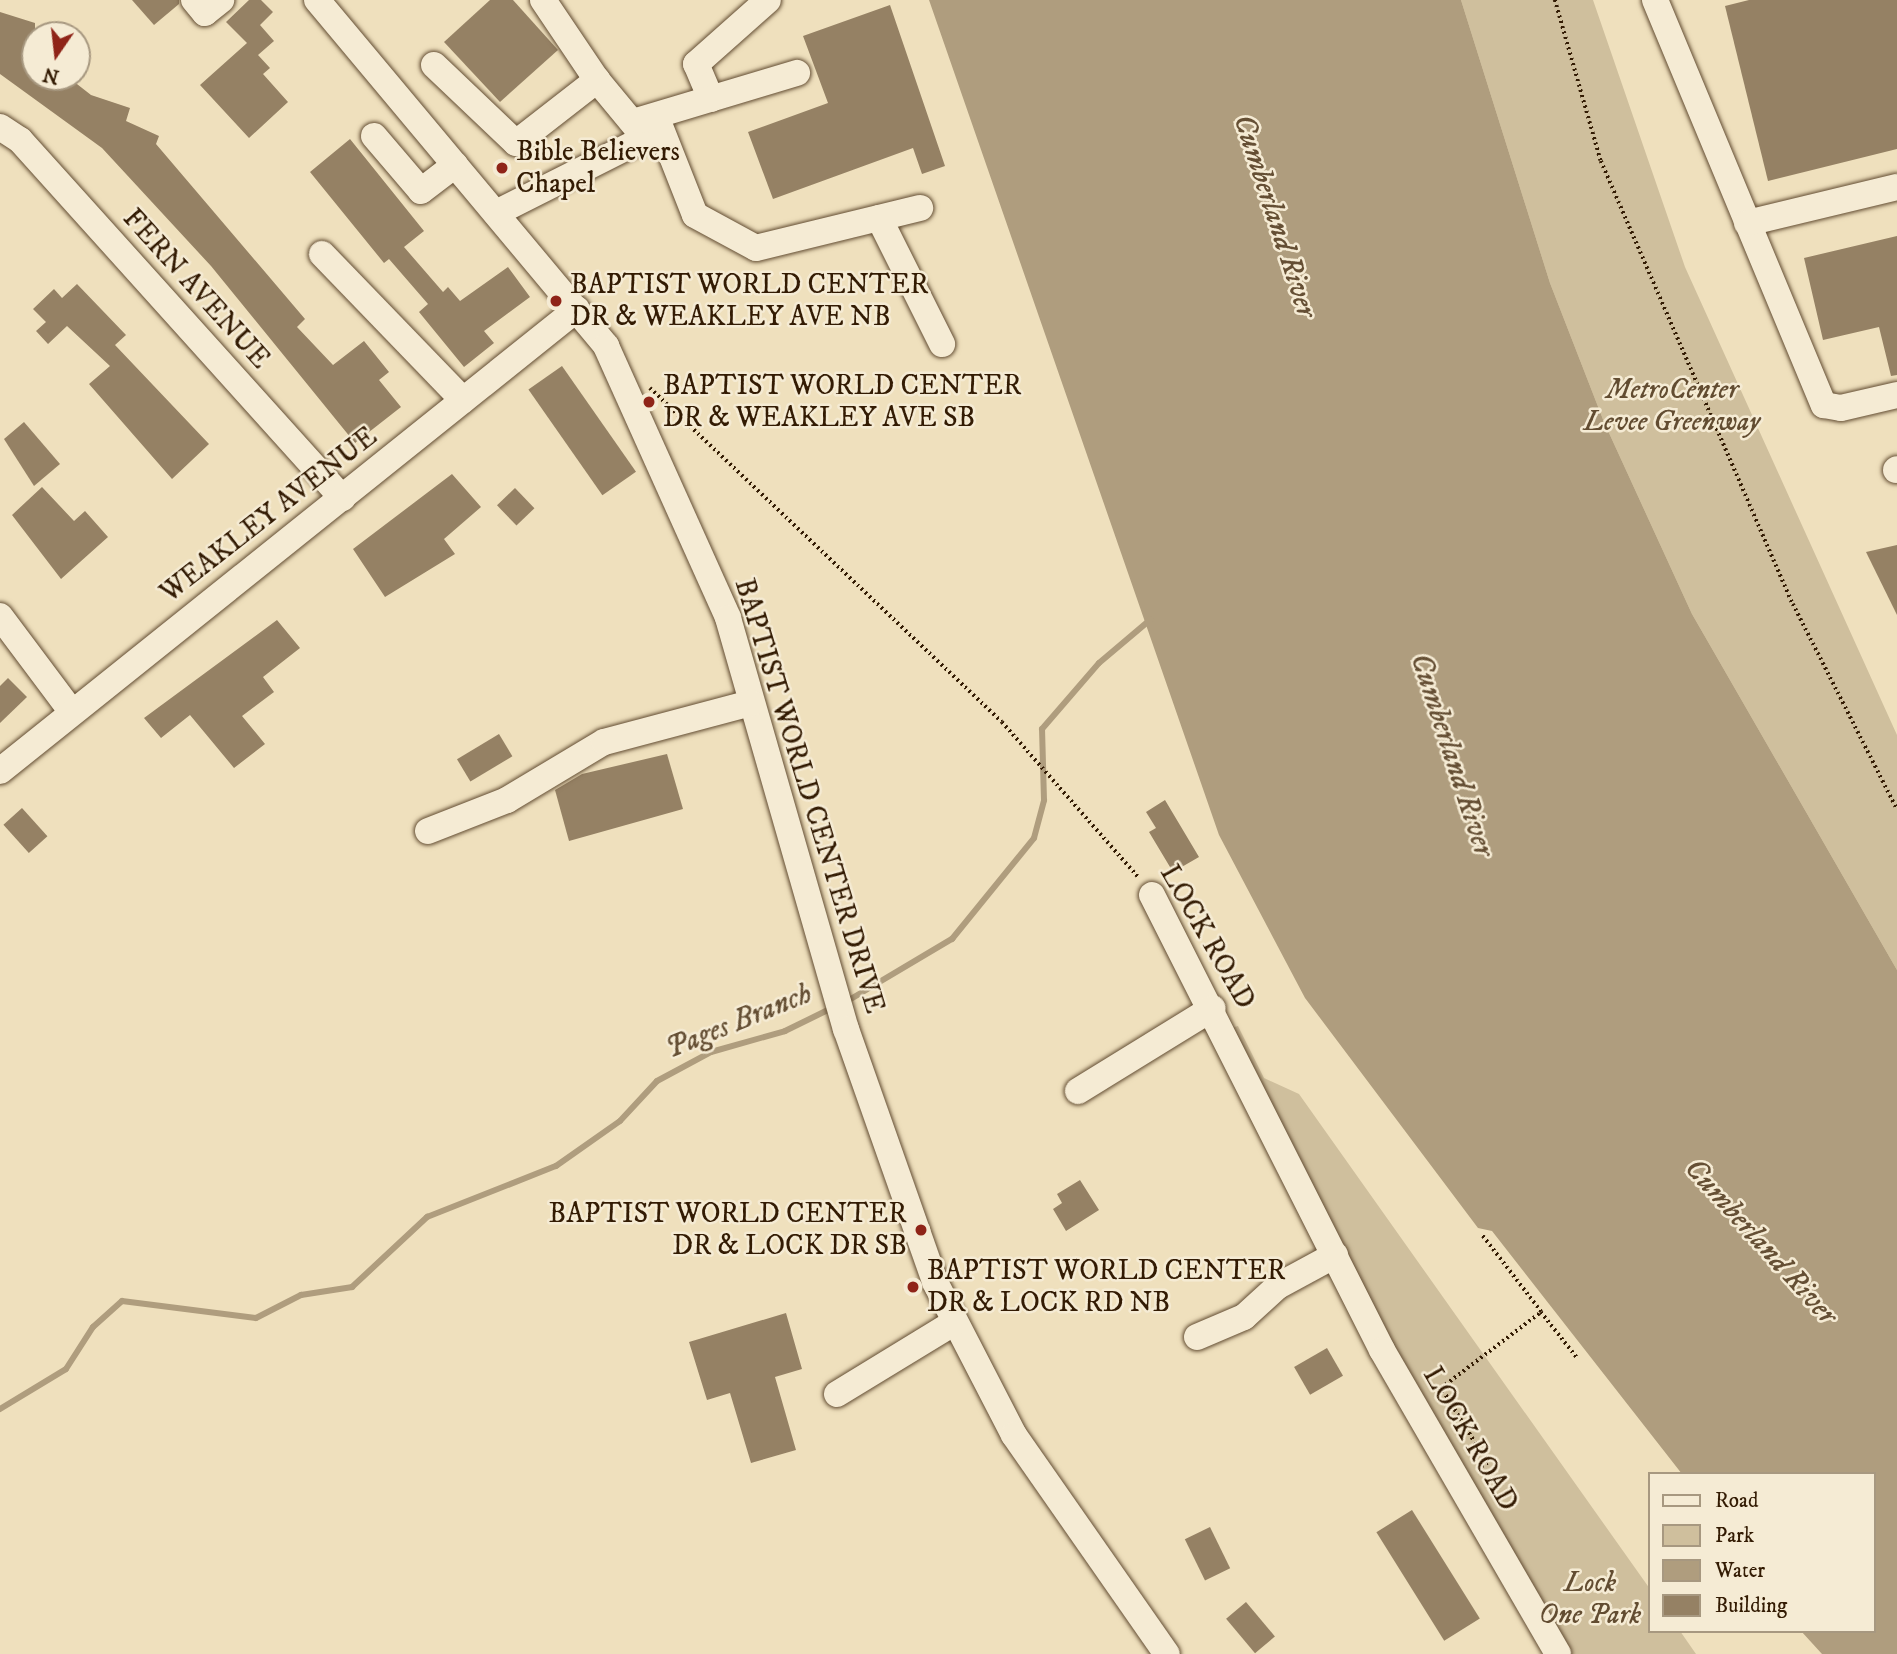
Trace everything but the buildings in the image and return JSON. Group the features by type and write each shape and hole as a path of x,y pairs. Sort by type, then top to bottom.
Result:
{"street":[{"path":"194,0 205,13 221,0"},
{"name":"BAPTIST WORLD CENTER DRIVE","path":"317,0 606,346 728,618 790,837 880,1135 955,1321 1013,1435 1167,1654"},
{"path":"543,0 597,80 644,119 695,215 756,248 920,208"},
{"path":"711,99 696,64 768,0"},
{"path":"1655,0 1824,405 1841,408 1897,395"},
{"path":"434,65 516,143 597,80"},
{"path":"644,119 797,73"},
{"path":"496,213 645,138 644,119"},
{"name":"FERN AVENUE","path":"0,127 20,140 342,498"},
{"path":"374,136 421,191 455,165"},
{"path":"1747,223 1897,187"},
{"path":"879,218 942,344"},
{"path":"321,254 463,400"},
{"name":"WEAKLEY AVENUE","path":"0,771 71,710 342,498 577,309"},
{"path":"0,616 71,710"},
{"path":"428,831 507,800 604,742 751,704"},
{"name":"LOCK ROAD","path":"1153,895 1213,1008 1335,1255 1458,1482 1558,1654"},
{"path":"1078,1091 1213,1008"},
{"path":"1197,1337 1244,1317 1278,1286 1335,1255"},
{"path":"837,1394 955,1321"}],"path":[{"path":"1555,0 1601,161 1793,604 1897,808"},
{"name":"LOCK ROAD","path":"640,378 1002,722 1069,792 1153,895"},
{"path":"1480,1234 1578,1359"},
{"path":"1458,1482 1487,1463 1441,1388 1541,1312"}],"green space":[{"name":"MetroCenter Levee Greenway","path":"1461,0 1593,0 1685,267 1897,735 1897,970 1692,614 1604,422 1550,283"},
{"name":"Lock One Park","path":"1238,1026 1264,1078 1299,1094 1648,1586 1648,1633 1681,1633 1696,1654 1558,1654 1225,1030"}],"water":[{"name":"Cumberland River","path":"929,0 1461,0 1550,283 1604,422 1692,614 1897,970 1897,1654 1822,1654 1803,1633 1876,1633 1876,1472 1680,1472 1492,1231 1478,1228 1305,998 1219,835"}],"waterway":[{"name":"Pages Branch","path":"844,1003 952,939 1034,838 1044,800 1042,729 1099,663 1151,619"},
{"name":"Pages Branch","path":"0,1409 66,1369 93,1327 122,1301 256,1318 301,1295 352,1287 427,1217 556,1166 620,1121 657,1081 711,1052 785,1031 834,1007"}],"place":[{"name":"Bible Believers Chapel","path":"502,168"},
{"name":"BAPTIST WORLD CENTER DR & WEAKLEY AVE NB","path":"556,301"},
{"name":"BAPTIST WORLD CENTER DR & WEAKLEY AVE SB","path":"649,402"},
{"name":"BAPTIST WORLD CENTER DR & LOCK DR SB","path":"921,1230"},
{"name":"BAPTIST WORLD CENTER DR & LOCK RD NB","path":"913,1287"}]}
